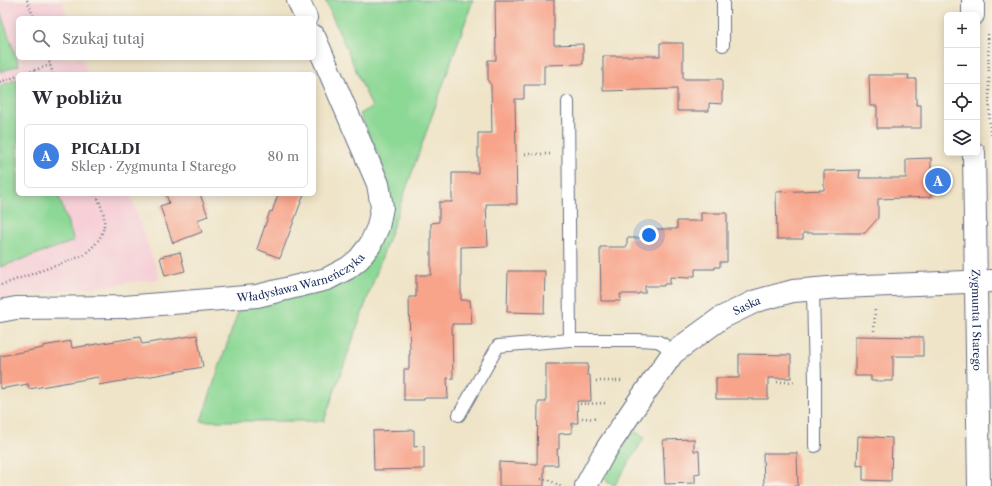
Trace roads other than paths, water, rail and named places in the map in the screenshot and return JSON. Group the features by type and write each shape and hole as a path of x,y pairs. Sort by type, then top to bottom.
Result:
{"street":[{"path":"298,0 305,16"},
{"path":"973,0 973,12"},
{"name":"Władysława Warneńczyka","path":"0,311 16,308 124,307 257,296 328,279 348,268 360,258 370,245 378,227 382,207 378,184 316,41"},
{"name":"Zygmunta I Starego","path":"974,156 984,281 979,486"},
{"name":"Saska","path":"586,486 604,453 673,353 721,318 756,301 793,291 984,281"}],"lane":[{"path":"723,0 723,45"},
{"path":"568,102 570,340"},
{"path":"813,290 815,446"},
{"path":"459,415 498,346 570,340 657,341 673,353"}],"place":[{"name":"PICALDI","path":"938,181"}]}
